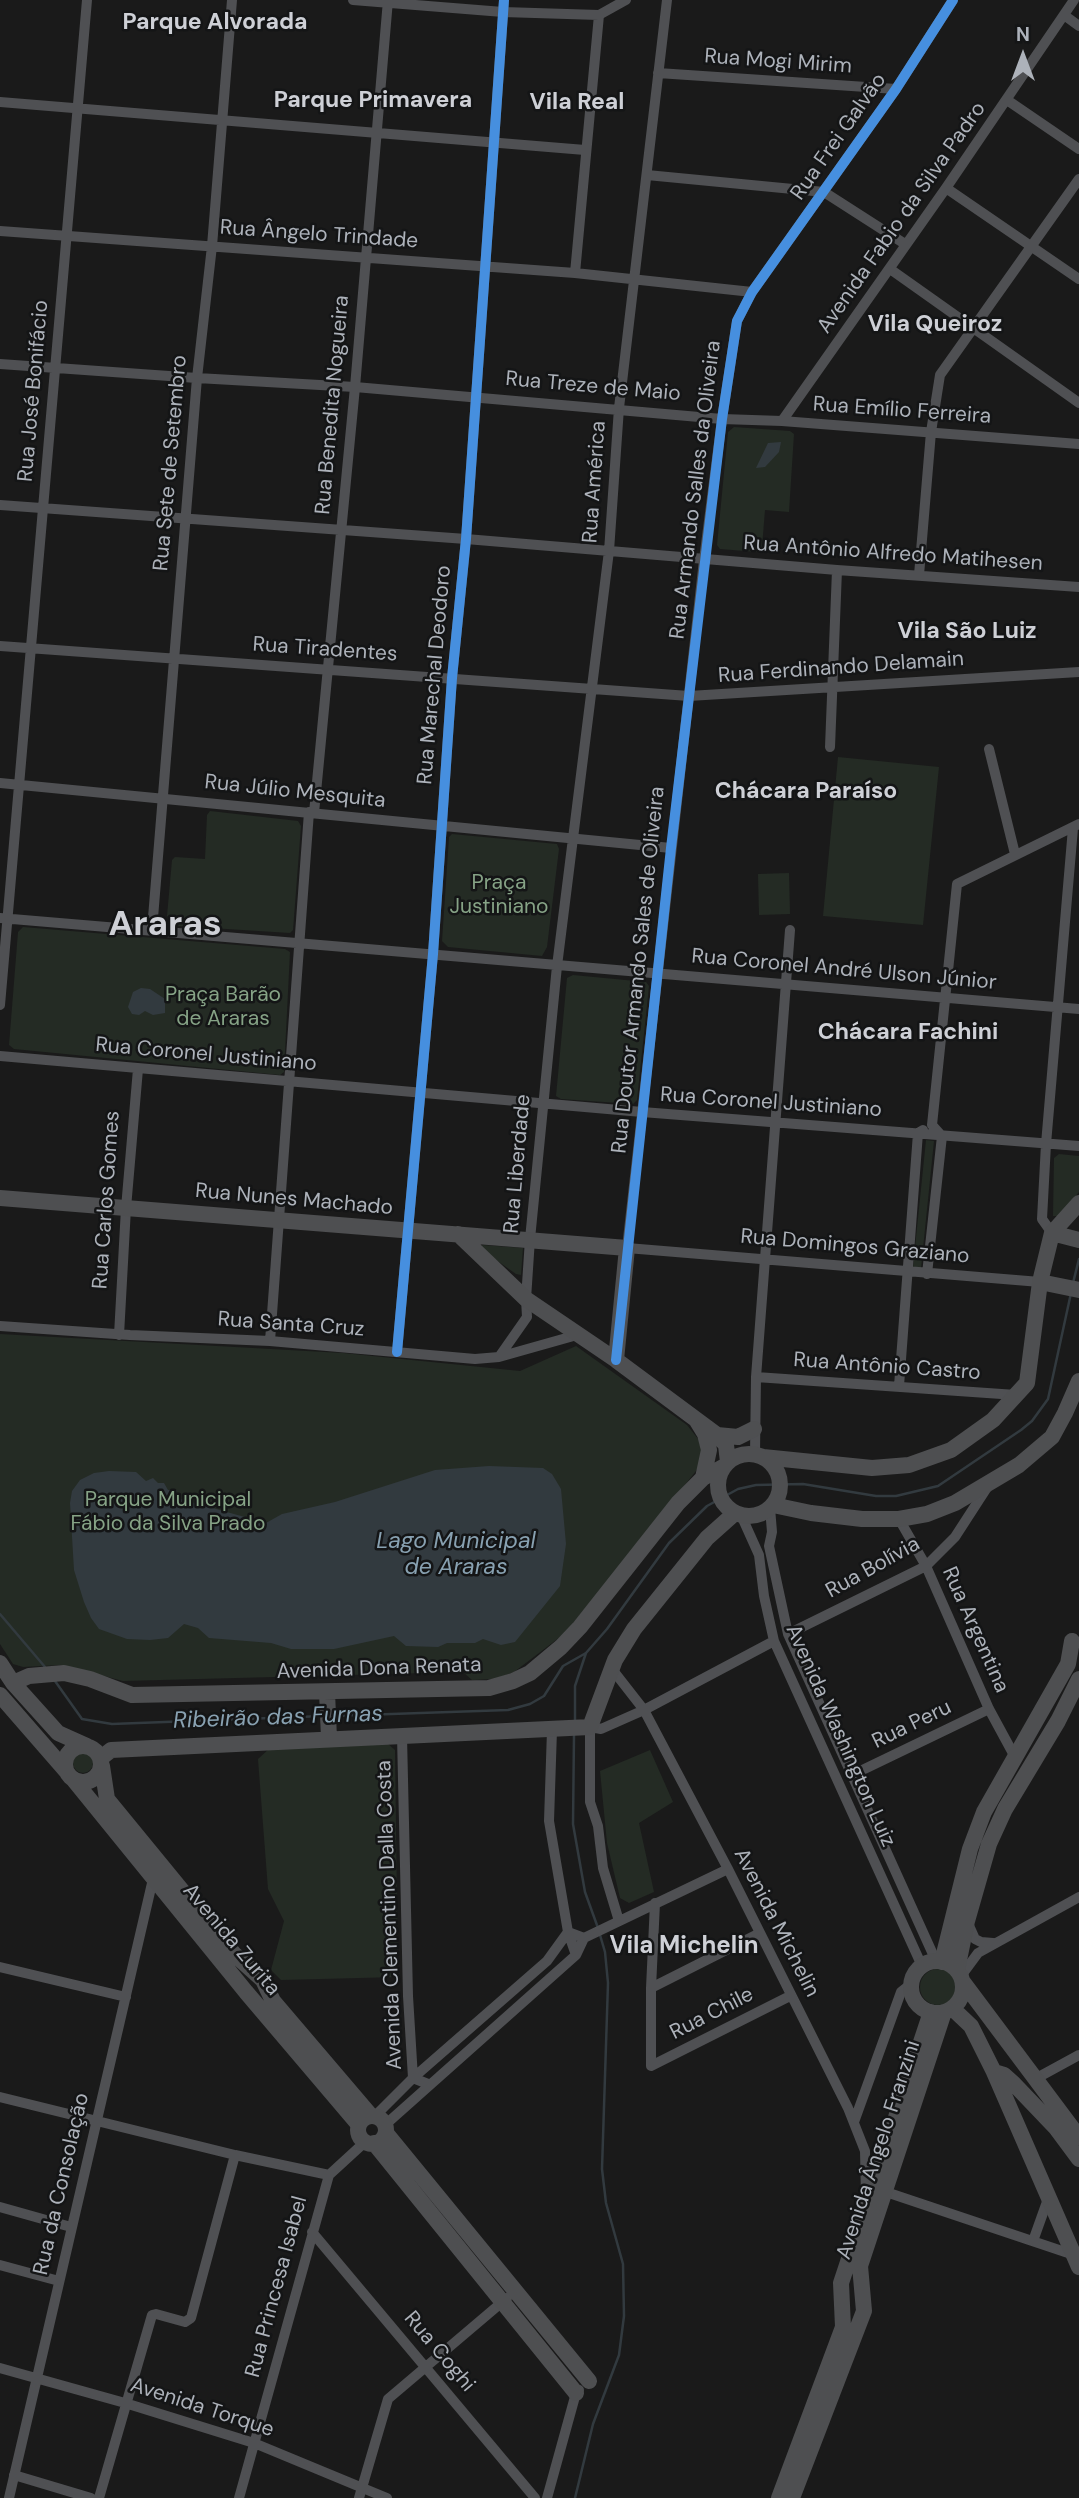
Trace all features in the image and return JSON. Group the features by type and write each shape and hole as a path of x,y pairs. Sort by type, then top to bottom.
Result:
{"main road":[{"name":"Rua Nunes Machado","path":"0,1198 278,1218 627,1248"},
{"path":"1079,1203 1052,1233 1040,1282 1027,1383 993,1420 951,1450 909,1465 872,1468 738,1455 726,1464 718,1477 720,1498 734,1511 751,1516 774,1503 811,1513 862,1519 899,1519 928,1514 988,1485 1019,1465 1052,1437 1079,1381"},
{"path":"1052,1233 1079,1240"},
{"path":"458,1234 526,1299 616,1360 718,1435 726,1445 726,1464"},
{"path":"616,1360 627,1248"},
{"name":"Rua Domingos Graziano","path":"1040,1282 1079,1290"},
{"path":"696,1419 705,1434 709,1450 703,1478"},
{"path":"718,1435 738,1437 754,1429"},
{"path":"759,1455 771,1462 780,1478 774,1503"},
{"name":"Avenida Dona Renata","path":"13,1683 29,1676 64,1673 90,1679 132,1695 327,1699 489,1688 513,1681 530,1673 561,1647 580,1627 678,1503 703,1478 726,1464"},
{"path":"0,1663 13,1683 58,1733 95,1750 104,1758 329,1733 402,1735 590,1727 612,1669 634,1629 707,1538 734,1511"},
{"path":"1076,2261 1048,2199 1004,2077 971,2025 943,2011 924,2009 914,1999 911,1984 913,1977 933,1963 984,1812 1068,1664 1073,1634 1079,1625"},
{"path":"1072,1641 1079,1657"},
{"path":"943,2011 961,1997 960,1976 967,1922 989,1844 1005,1809 1058,1721 1079,1679"},
{"name":"Avenida Zurita","path":"0,1695 70,1776 246,1992 374,2129"},
{"path":"327,1699 329,1733"},
{"path":"87,1746 75,1748 67,1755 65,1761 70,1776 79,1782 91,1781 96,1777 104,1758"},
{"name":"Avenida Zurita","path":"104,1758 107,1799 234,1954 263,1980 274,2001 509,2296 572,2387 584,2375 509,2296"},
{"path":"933,1963 960,1976 1079,2137"},
{"path":"246,1992 263,1980"},
{"name":"Avenida Ângelo Franzini","path":"792,2498 864,2311 860,2266 943,2011"},
{"name":"Avenida Ângelo Franzini","path":"779,2498 843,2327 841,2283 866,2207 943,2011"},
{"path":"1004,2077 1030,2074"},
{"path":"1004,2077 1056,2128 1079,2159"},
{"path":"843,2310 864,2311"}],"street":[{"name":"Rua José Bonifácio","path":"0,1005 4,919 19,785 86,0"},
{"name":"Rua Sete de Setembro","path":"152,930 197,379 212,246 232,0"},
{"path":"353,0 504,6 599,15 626,0"},
{"name":"Rua América","path":"557,966 609,551 619,408 667,0"},
{"name":"Rua Frei Galvão","path":"752,292 896,89 953,0"},
{"name":"Avenida Fabio da Silva Padro","path":"782,421 890,269 1074,0"},
{"name":"Rua Benedita Nogueira","path":"270,1341 312,813 355,387 388,2"},
{"name":"Rua Marechal Deodoro","path":"397,1352 433,954 452,678 466,539 504,6"},
{"path":"575,273 599,15"},
{"path":"1064,15 1079,26"},
{"name":"Rua Mogi Mirim","path":"658,73 896,89"},
{"path":"1007,100 1079,149"},
{"path":"0,102 585,150"},
{"path":"647,175 824,192 905,244"},
{"path":"919,575 931,432 940,375 1079,179"},
{"path":"946,188 1079,279"},
{"name":"Rua Ângelo Trindade","path":"0,231 575,273 752,292"},
{"path":"890,269 1079,403"},
{"name":"Rua Armando Salles da Oliveira","path":"689,696 722,419 737,321 752,292"},
{"name":"Rua Treze de Maio","path":"0,364 475,396 722,419"},
{"name":"Rua Emílio Ferreira","path":"722,419 782,421 1079,444"},
{"name":"Rua Antônio Alfredo Matihesen","path":"0,505 1079,587"},
{"path":"830,747 837,570"},
{"name":"Rua Tiradentes","path":"0,646 689,696"},
{"name":"Rua Ferdinando Delamain","path":"689,696 1079,672"},
{"name":"Rua Doutor Armando Sales de Oliveira","path":"627,1248 689,696"},
{"path":"989,749 1015,854"},
{"name":"Rua Júlio Mesquita","path":"0,783 671,848"},
{"path":"927,1274 942,1136 932,1125 957,884 1076,826"},
{"path":"1052,1233 1042,1219 1046,1144 1076,826"},
{"name":"Rua Coronel André Ulson Júnior","path":"4,919 1079,1009"},
{"path":"759,1455 754,1429 756,1377 790,930"},
{"name":"Rua Liberdade","path":"499,1357 527,1317 530,1239 557,966"},
{"name":"Rua Coronel Justiniano","path":"0,1056 642,1112 1079,1146"},
{"name":"Rua Carlos Gomes","path":"119,1335 138,1069"},
{"path":"899,1386 918,1133 932,1125"},
{"name":"Rua Domingos Graziano","path":"627,1248 1040,1282"},
{"name":"Rua Santa Cruz","path":"0,1326 119,1335 270,1341 475,1359 499,1357 577,1335"},
{"name":"Rua Antônio Castro","path":"756,1377 1016,1395"},
{"name":"Rua Bolívia","path":"788,1634 926,1566 955,1536 988,1485"},
{"name":"Avenida Washington Luiz","path":"774,1503 769,1546 788,1634 933,1963"},
{"name":"Avenida Washington Luiz","path":"734,1511 759,1555 764,1596 774,1641 933,1963"},
{"name":"Rua Argentina","path":"899,1519 926,1566 989,1709 1015,1756"},
{"path":"619,1921 603,1868 597,1826 590,1802 590,1727 601,1728 644,1710 774,1641"},
{"name":"Avenida Michelin","path":"612,1669 644,1710 728,1869 854,2122 865,2151 866,2207"},
{"name":"Rua Peru","path":"852,1775 989,1709"},
{"path":"552,1730 549,1821 568,1933 576,1955"},
{"name":"Avenida Clementino Dalla Costa","path":"402,1735 408,1996 414,2078 428,2084"},
{"path":"374,2129 576,1955 584,1938 728,1869"},
{"name":"Rua da Consolação","path":"9,2498 153,1879"},
{"path":"960,1976 978,1953 993,1943 1079,1897"},
{"path":"655,1903 651,1988 760,1933"},
{"path":"967,1922 975,1938 981,1942 993,1943"},
{"path":"568,1933 584,1938"},
{"path":"374,2129 414,2078 547,1961 568,1933"},
{"path":"0,1967 126,1997"},
{"path":"854,2122 901,1992 911,1984"},
{"name":"Rua Chile","path":"651,1988 651,2066 790,1996"},
{"path":"1030,2074 1079,2055"},
{"path":"0,2097 328,2175"},
{"name":"Rua Princesa Isabel","path":"239,2498 328,2175 374,2129"},
{"path":"99,2498 152,2315 185,2322 191,2318 235,2155"},
{"path":"886,2192 1033,2241 1076,2261"},
{"path":"1033,2241 1048,2199"},
{"path":"0,2207 72,2227"},
{"name":"Rua Coghi","path":"312,2232 535,2498"},
{"path":"0,2265 59,2281"},
{"path":"360,2492 388,2399 509,2296"},
{"name":"Avenida Torque","path":"0,2368 254,2443 360,2492 387,2498"},
{"path":"547,2498 572,2387"},
{"path":"14,2475 91,2498"}],"green space":[{"path":"734,427 790,431 794,434 789,512 765,510 762,547 757,552 720,549 717,545 728,432"},
{"path":"838,757 939,767 923,925 823,916"},
{"path":"210,811 298,821 301,826 293,930 290,933 179,926 167,916 172,860 175,857 205,859 207,815"},
{"name":"Praça Justiniano","path":"452,834 557,844 559,849 547,947 542,956 448,947 442,941 449,837"},
{"path":"789,873 790,914 759,915 758,874"},
{"name":"Praça Barão de Araras","path":"23,927 285,949 290,952 284,1072 280,1075 14,1049 9,1045 18,932"},
{"path":"573,975 646,982 649,986 637,1100 633,1104 561,1099 556,1096 567,978"},
{"path":"926,1140 934,1141 921,1268 913,1267"},
{"path":"1059,1154 1079,1156 1079,1192 1060,1216 1053,1216 1054,1158"},
{"path":"482,1245 523,1248 521,1275 482,1250"},
{"name":"Parque Municipal Fábio da Silva Prado","path":"0,1334 343,1353 520,1371 576,1346 687,1425 699,1440 703,1459 564,1634 514,1672 494,1679 472,1680 463,1672 123,1681 61,1665 23,1667 13,1664 0,1644"},
{"path":"387,1743 395,1750 398,1977 281,1980 271,1970 284,1921 268,1889 258,1759 270,1748"},
{"path":"650,1750 673,1802 639,1823 654,1892 629,1903 620,1898 607,1843 600,1771"},
{"path":"83,1753 90,1756 93,1763 90,1770 83,1773 76,1770 73,1763 76,1756"},
{"path":"938,1969 951,1974 956,1987 951,2000 938,2005 925,2000 920,1987 925,1974"}],"water":[{"path":"781,442 779,452 765,467 756,468 768,443"},
{"path":"141,988 150,989 165,999 165,1013 153,1015 145,1011 139,1015 132,1014 128,1007 133,992"},
{"name":"Lago Municipal de Araras","path":"489,1466 543,1468 552,1474 561,1489 566,1544 560,1586 515,1642 501,1645 483,1639 475,1643 447,1643 438,1647 406,1646 394,1636 334,1649 291,1649 271,1643 209,1638 198,1628 184,1624 168,1638 127,1639 99,1629 84,1602 74,1570 70,1503 72,1491 80,1480 94,1473 136,1472 146,1481 153,1478 158,1483 164,1483 168,1490 177,1490 177,1498 266,1523 282,1514 335,1502 435,1470"}],"waterway":[{"name":"Ribeirão das Furnas","path":"1073,1283 1079,1259"},
{"name":"Ribeirão das Furnas","path":"333,1716 508,1710 530,1704 544,1696 563,1666 586,1653 607,1629 669,1543 707,1506 738,1489 756,1485 803,1484 876,1496 896,1496 938,1486 1021,1430 1032,1421 1048,1399 1071,1293"},
{"name":"Ribeirão das Furnas","path":"0,1614 45,1667"},
{"name":"Ribeirão das Furnas","path":"575,1722 575,1686 586,1653"},
{"name":"Ribeirão das Furnas","path":"55,1681 82,1719 112,1724 323,1716"},
{"name":"Ribeirão das Furnas","path":"574,1735 573,1824 585,1892 598,1928"},
{"name":"Ribeirão das Furnas","path":"575,2498 593,2424 619,2355 624,2316 623,2264 606,2203 602,2169 608,1983 605,1952 600,1935"}],"cycle path":[{"path":"397,1352 433,954 452,678 466,539 504,0"},
{"path":"616,1360 671,848 722,419 737,321 752,292 896,89 953,0"}],"district":[{"name":"Parque Alvorada","path":"215,23"},
{"name":"Parque Primavera","path":"373,101"},
{"name":"Vila Real","path":"577,103"},
{"name":"Vila Queiroz","path":"935,325"},
{"name":"Vila São Luiz","path":"967,632"},
{"name":"Chácara Paraíso","path":"806,792"},
{"name":"Araras","path":"165,926"},
{"name":"Chácara Fachini","path":"908,1033"},
{"name":"Vila Michelin","path":"684,1947"}]}
